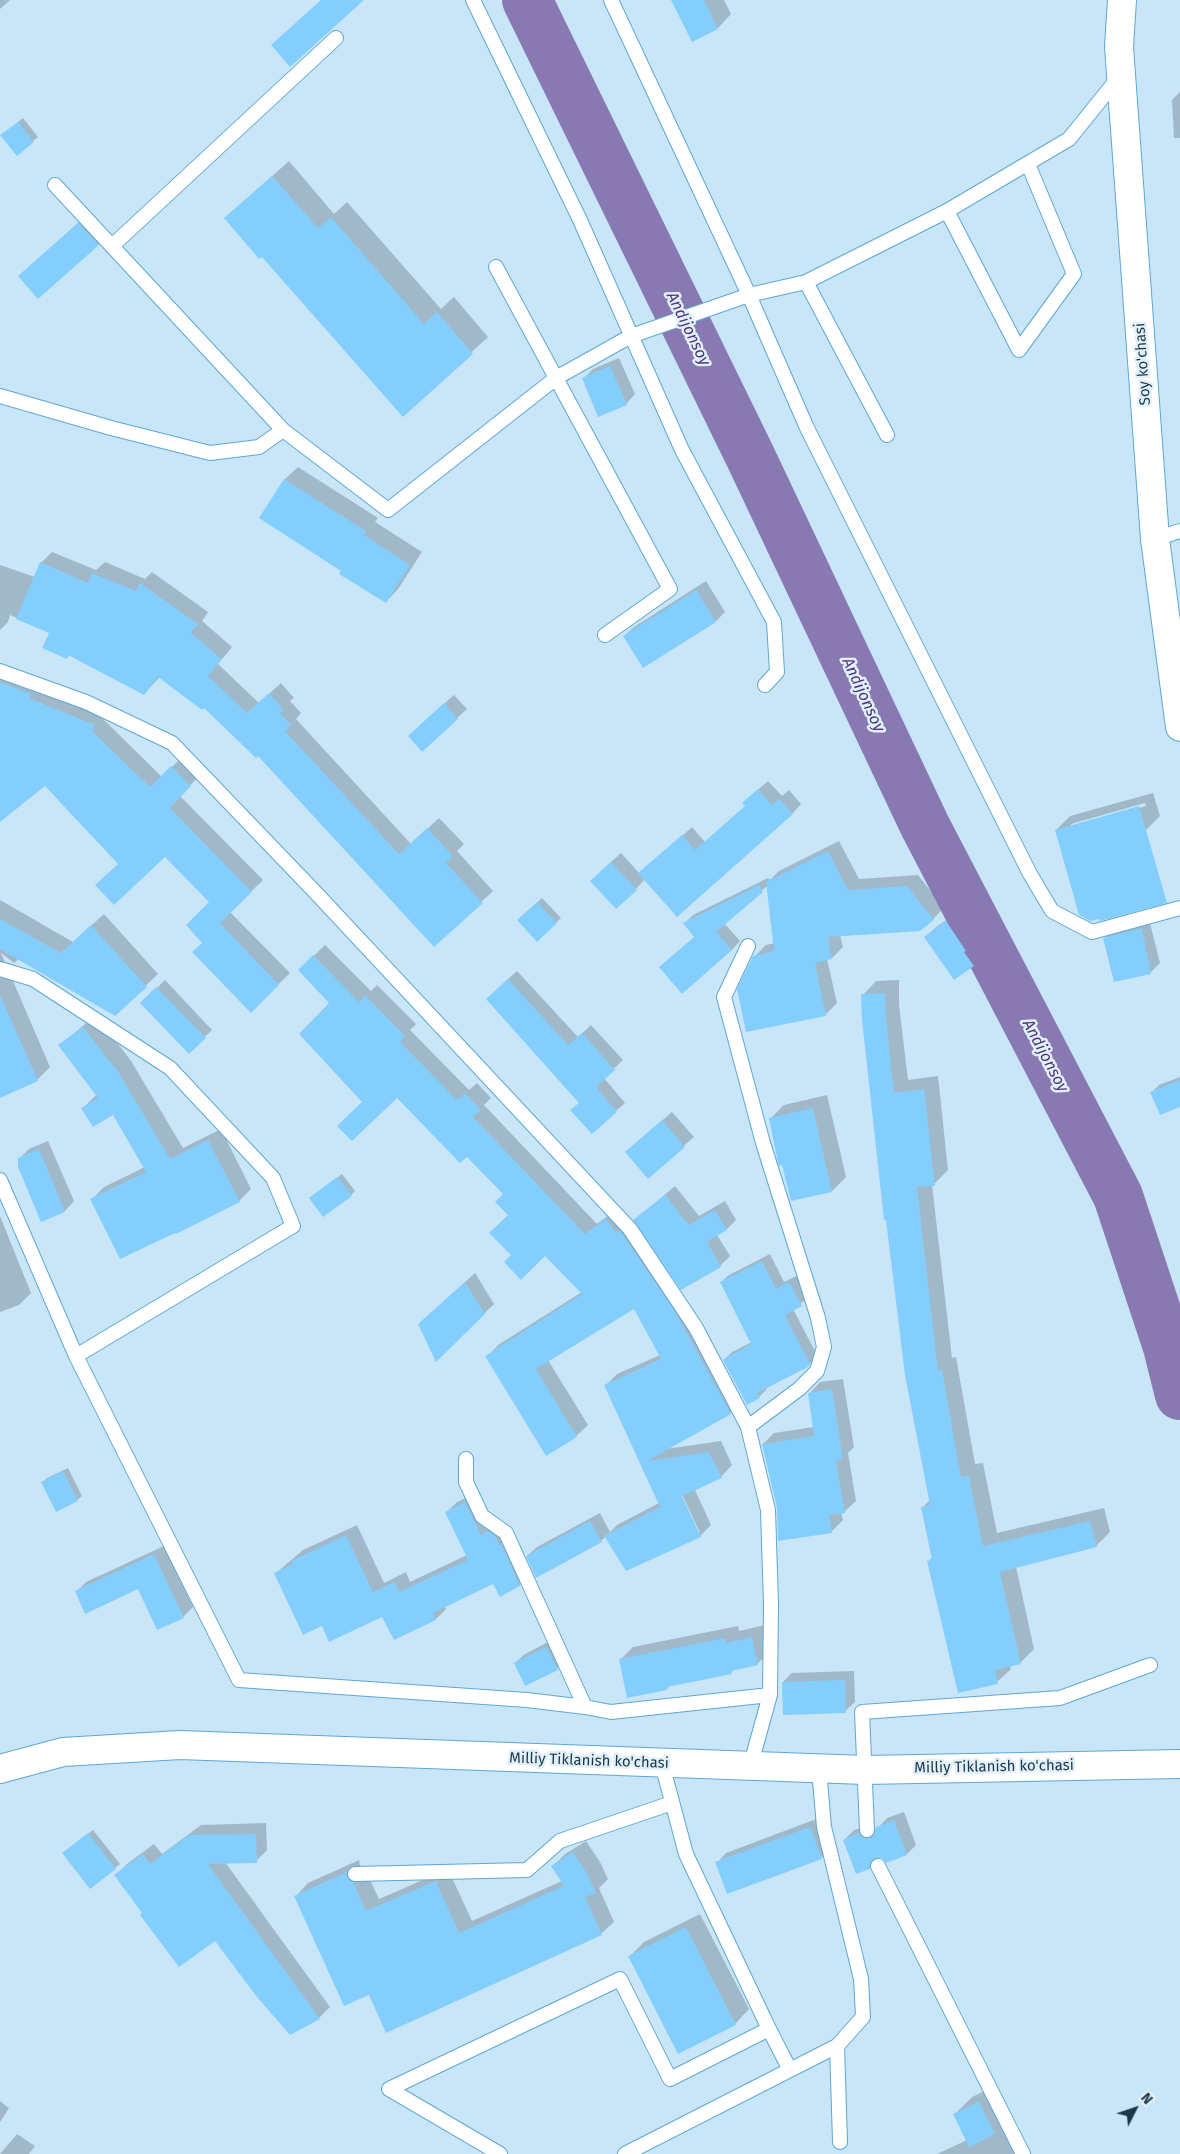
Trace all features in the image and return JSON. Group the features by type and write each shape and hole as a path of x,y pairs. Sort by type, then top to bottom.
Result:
{"main road":[{"name":"Soy ko'chasi","path":"1122,0 1119,47 1121,75 1168,535 1177,713 1180,727"},
{"name":"Milliy Tiklanish ko'chasi","path":"0,1769 63,1752 180,1745 865,1770 1180,1764"}],"lane":[{"path":"473,0 580,220 682,450 774,622 776,672 764,685"},
{"path":"611,0 749,295 811,437 1030,874 1052,911 1092,932 1180,908"},
{"path":"112,246 336,38"},
{"path":"55,185 283,430 388,510 556,378 631,336 749,295 806,282 947,211 1069,140 1121,75"},
{"path":"947,211 1019,350 1074,274 1028,164"},
{"path":"496,267 670,589 606,635"},
{"path":"806,282 887,435"},
{"path":"0,396 112,428 210,453 259,447 283,430"},
{"path":"0,671 86,702 172,743 316,893 630,1230 696,1328 748,1427 768,1510 771,1604 770,1695 750,1767"},
{"path":"748,946 724,997 763,1143 818,1318 824,1348 817,1371 799,1389 748,1427"},
{"path":"0,969 33,979 170,1068 273,1178 293,1226 76,1356"},
{"path":"0,1180 76,1356 239,1680 527,1700 611,1712 770,1695"},
{"path":"466,1459 466,1482 482,1516 506,1534 585,1707"},
{"path":"867,1830 862,1712 1060,1698 1150,1665"},
{"path":"662,1764 686,1854 790,2070"},
{"path":"625,2154 837,2046 863,2017 861,1979 824,1827 819,1769"},
{"path":"355,1874 528,1870 560,1841 672,1803"},
{"path":"878,1866 1023,2154"},
{"path":"500,2154 389,2089 620,1979 670,2078 769,2028"},
{"path":"837,2046 840,2142"}],"building":[{"path":"321,0 364,0 290,67 271,45"},
{"path":"671,0 704,0 718,29 692,42"},
{"path":"18,122 34,142 17,156 0,135"},
{"path":"272,176 318,228 331,217 424,324 437,312 473,354 403,417 262,257 259,259 224,218"},
{"path":"78,223 99,245 38,299 18,276"},
{"path":"610,366 627,405 598,417 582,378"},
{"path":"284,479 366,531 364,535 410,565 386,603 339,574 341,571 259,518"},
{"path":"40,562 88,583 92,573 136,591 140,583 198,624 191,633 222,659 208,676 247,713 269,693 284,710 280,713 291,725 285,731 399,854 427,828 453,856 446,863 483,903 434,947 258,756 256,758 204,708 202,710 158,677 144,695 68,655 67,659 42,648 49,633 16,619"},
{"path":"696,590 716,622 643,668 623,636"},
{"path":"0,682 31,694 29,698 95,725 92,731 150,787 171,766 191,786 170,808 252,892 220,923 279,985 251,1013 192,952 202,943 186,925 209,902 165,857 114,905 95,885 118,864 45,786 0,822"},
{"path":"444,703 458,719 422,752 408,736"},
{"path":"758,789 772,805 779,799 793,814 677,917 638,873 682,835 695,850 745,806 742,803"},
{"path":"1139,806 1167,903 1100,921 1099,919 1090,921 1079,915 1055,830"},
{"path":"828,851 848,890 907,886 934,920 920,931 828,937 832,959 815,963 826,1016 746,1032 737,989 753,956 774,951 766,882"},
{"path":"611,862 637,890 616,909 590,881"},
{"path":"759,885 763,892 716,932 732,950 682,994 659,967 694,937 683,923"},
{"path":"537,902 557,923 537,942 517,920"},
{"path":"0,919 61,953 91,925 147,987 115,1016 0,949"},
{"path":"946,921 974,966 954,980 924,937"},
{"path":"1142,928 1151,974 1114,982 1103,938"},
{"path":"313,955 359,1002 365,995 405,1036 400,1042 457,1100 465,1093 481,1110 473,1117 585,1234 606,1219 616,1233 620,1231 674,1310 731,1414 647,1461 709,1452 722,1478 682,1496 701,1537 626,1571 604,1536 660,1507 604,1385 661,1359 634,1309 536,1369 577,1437 546,1456 485,1356 582,1294 545,1256 521,1280 504,1262 511,1255 489,1233 508,1215 495,1202 503,1194 467,1157 460,1163 397,1098 352,1141 337,1126 362,1102 299,1034 329,1003 298,970"},
{"path":"508,979 568,1045 582,1033 615,1070 596,1087 617,1112 592,1134 570,1110 579,1103 486,999"},
{"path":"156,987 206,1038 189,1054 140,1003"},
{"path":"885,993 894,1093 924,1089 935,1186 917,1187 938,1371 942,1370 961,1477 969,1476 983,1546 1090,1521 1097,1547 1000,1572 1021,1664 995,1670 998,1684 958,1693 927,1561 932,1560 921,1507 930,1505 905,1375 886,1220 884,1220 862,1020 861,994"},
{"path":"0,995 38,1081 0,1098"},
{"path":"83,1027 119,1073 170,1159 208,1140 240,1202 120,1259 90,1199 146,1172 113,1115 93,1127 81,1108 98,1098 58,1045"},
{"path":"1180,1080 1180,1107 1160,1115 1150,1092"},
{"path":"813,1108 832,1192 791,1201 782,1165 779,1166 778,1163 769,1118"},
{"path":"662,1120 685,1147 648,1179 625,1152"},
{"path":"39,1149 65,1212 41,1222 18,1167 18,1158"},
{"path":"337,1177 352,1196 323,1217 309,1198"},
{"path":"665,1195 689,1225 715,1210 727,1230 707,1242 721,1267 681,1290 633,1220"},
{"path":"762,1261 776,1289 789,1282 802,1306 785,1315 810,1364 808,1367 757,1393 760,1398 747,1405 723,1360 751,1344 720,1282"},
{"path":"465,1282 485,1314 436,1362 418,1324"},
{"path":"832,1389 843,1459 836,1460 845,1513 829,1515 832,1533 778,1541 777,1508 762,1444 814,1436 808,1393"},
{"path":"63,1471 78,1501 56,1512 41,1482"},
{"path":"465,1502 481,1535 488,1531 494,1535 499,1545 501,1544 520,1586 500,1597 493,1584 433,1613 436,1620 394,1640 382,1617 329,1642 322,1626 303,1635 274,1573 293,1564 291,1561 346,1535 373,1592 395,1582 399,1592 468,1560 445,1512"},
{"path":"590,1521 602,1542 536,1578 526,1556"},
{"path":"154,1554 184,1618 157,1630 138,1589 85,1614 75,1591"},
{"path":"752,1637 758,1665 731,1671 732,1674 667,1687 667,1690 627,1698 619,1659 725,1638 726,1643"},
{"path":"546,1647 558,1670 525,1686 514,1663"},
{"path":"845,1680 846,1713 783,1715 782,1682"},
{"path":"894,1820 907,1855 886,1863 882,1858 875,1858 870,1862 870,1869 856,1874 843,1840 859,1833 863,1838 871,1838 875,1834 876,1827"},
{"path":"810,1827 822,1859 727,1894 715,1862"},
{"path":"88,1833 116,1869 90,1889 62,1853"},
{"path":"256,1834 257,1863 208,1864 320,2019 290,2035 257,1997 215,1941 179,1967 140,1915 142,1913 114,1875 143,1854 150,1864 189,1835"},
{"path":"573,1852 588,1875 596,1893 585,1897 602,1935 386,2033 369,1995 344,2006 294,1896 347,1872 347,1878 353,1882 366,1911 436,1881 459,1933 564,1886 551,1866"},
{"path":"686,1927 736,2025 678,2054 628,1956"},
{"path":"979,2102 995,2134 969,2147 953,2114"}],"waterway":[{"name":"Andijonsoy","path":"527,0 751,458 925,826 1118,1196 1168,1347 1180,1395"}]}
